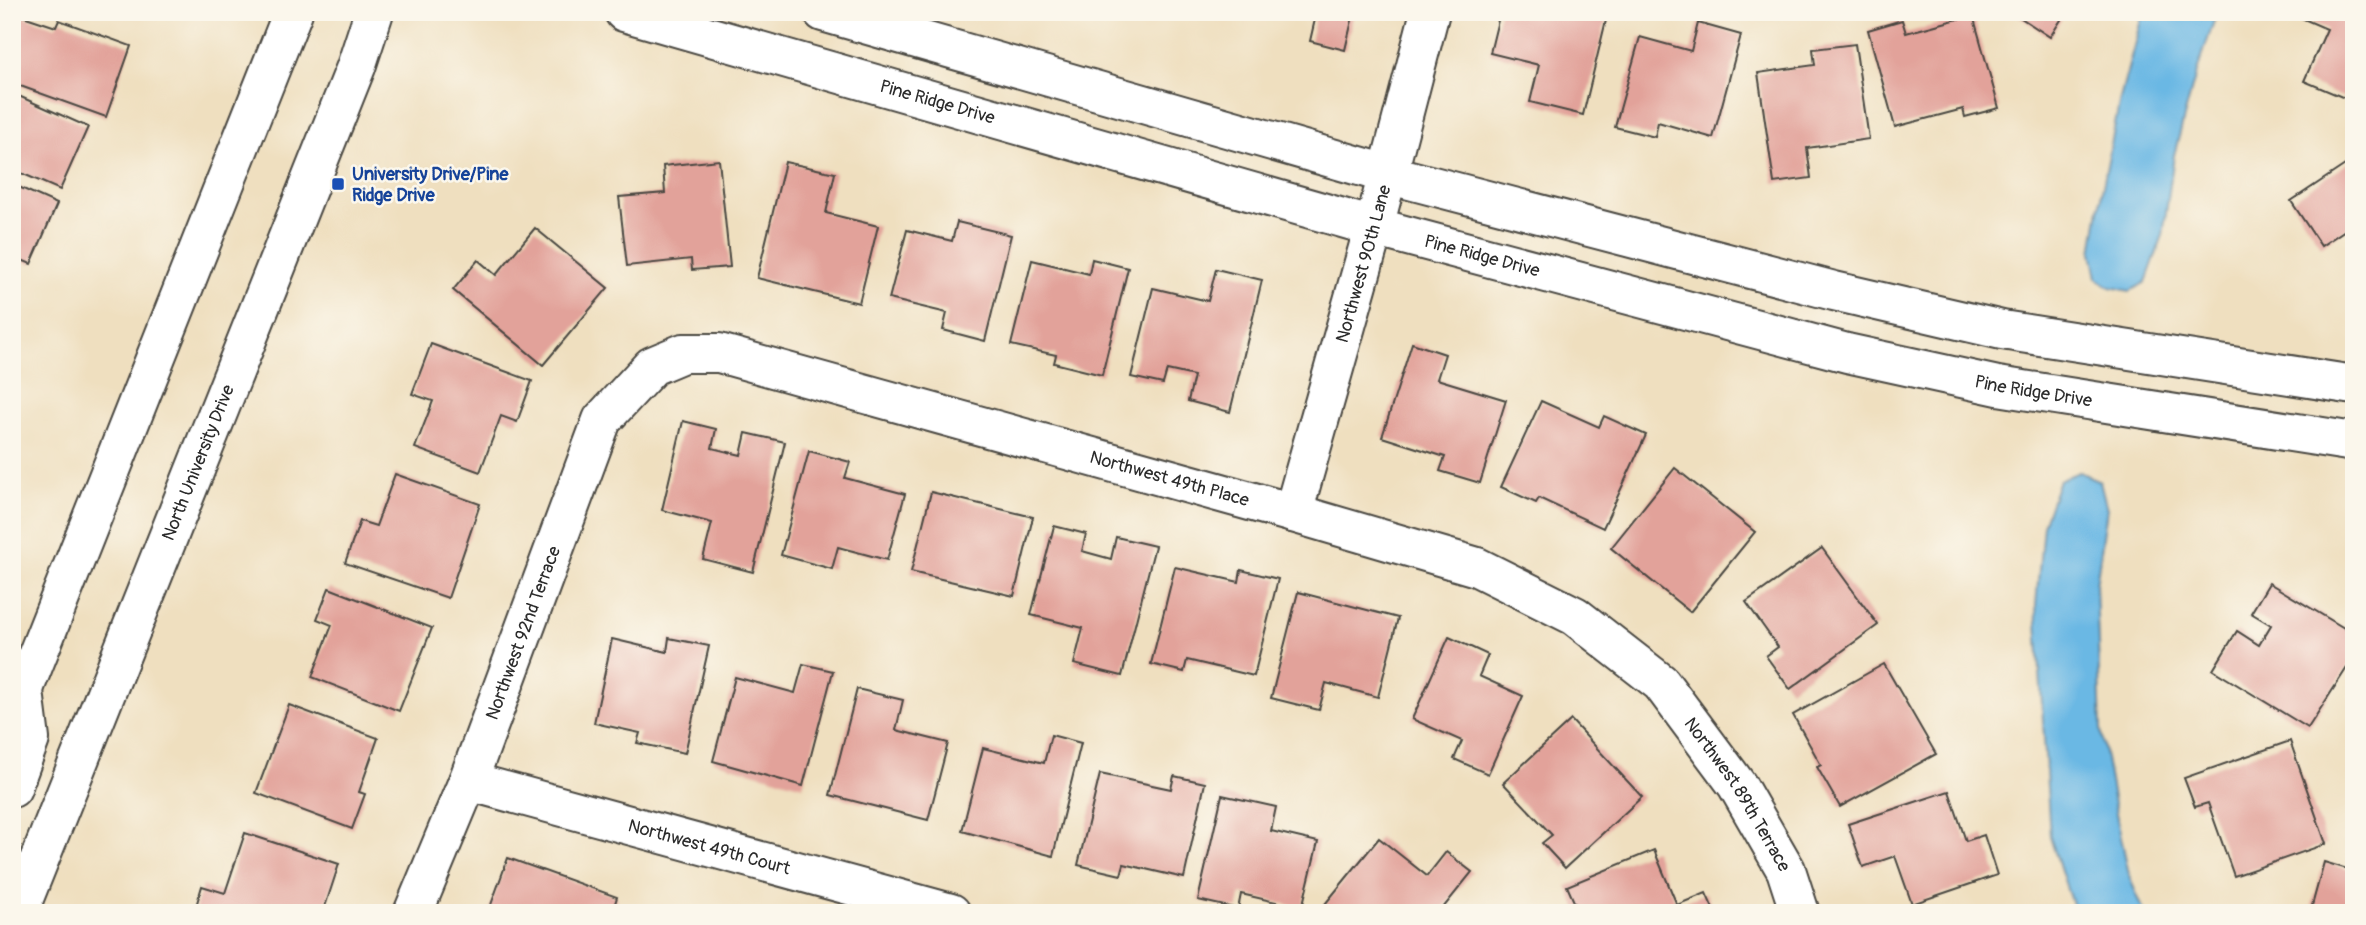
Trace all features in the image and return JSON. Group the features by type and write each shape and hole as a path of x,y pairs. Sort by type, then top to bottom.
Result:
{"street":[{"path":"12,788 30,739 18,705 293,12"},
{"name":"North University Drive","path":"18,913 346,93 374,12"},
{"name":"Pine Ridge Drive","path":"624,12 1374,227 1884,361 1998,386 2354,442"},
{"path":"823,12 1387,174 1822,288 2002,331 2354,386"},
{"name":"Northwest 90th Lane","path":"1293,513 1374,227 1430,12"},
{"name":"Northwest 49th Place","path":"652,366 683,352 719,352 1477,567 1575,616 1661,683"},
{"name":"Northwest 92nd Terrace","path":"413,913 468,781 603,420 652,366"},
{"name":"Northwest 89th Terrace","path":"1661,683 1737,785 1786,870 1800,913"},
{"name":"Northwest 49th Court","path":"468,781 933,910"}],"water":[{"path":"2143,12 2217,12 2193,84 2174,155 2163,235 2146,282 2130,291 2110,287 2097,278 2092,252 2120,99"},
{"path":"2079,472 2100,481 2107,509 2096,585 2101,730 2130,879 2145,913 2075,913 2050,837 2036,605 2043,525 2059,480"}],"building":[{"path":"1310,12 1354,12 1345,50 1310,41 1316,15"},
{"path":"1500,12 1608,12 1583,115 1530,102 1539,65 1490,53"},
{"path":"2012,12 2066,12 2050,37"},
{"path":"2301,12 2354,12 2354,102 2304,81 2327,29 2299,17"},
{"path":"14,13 56,27 59,20 131,46 106,117 12,83"},
{"path":"1973,15 1999,108 1965,117 1963,109 1895,127 1868,30 1902,20 1906,33"},
{"path":"1698,23 1741,35 1713,138 1658,122 1655,137 1615,127 1640,37 1691,51"},
{"path":"1855,44 1869,139 1807,148 1811,178 1774,183 1758,73 1815,65 1813,49"},
{"path":"12,93 88,127 60,190 12,169"},
{"path":"2354,159 2354,224 2321,246 2291,201"},
{"path":"719,160 730,267 692,270 691,259 627,266 619,197 665,193 663,166"},
{"path":"785,162 835,173 826,213 878,226 859,303 757,278"},
{"path":"12,184 57,204 31,264 12,256"},
{"path":"957,222 1011,235 985,341 943,330 947,313 889,299 907,230 952,241"},
{"path":"535,228 608,288 543,365 453,290 478,260 496,275"},
{"path":"1092,259 1128,268 1102,375 1054,363 1056,355 1011,345 1032,260 1089,274"},
{"path":"1216,269 1262,280 1230,412 1188,401 1194,376 1167,370 1163,384 1131,377 1153,288 1208,301"},
{"path":"1412,343 1445,354 1437,379 1506,400 1480,483 1440,471 1445,457 1382,437"},
{"path":"431,344 532,381 517,422 501,416 480,472 415,448 433,401 412,394"},
{"path":"1541,401 1599,427 1604,416 1646,435 1603,528 1539,498 1536,503 1501,487"},
{"path":"683,421 716,429 712,448 741,455 746,433 785,442 753,572 703,559 712,523 662,510"},
{"path":"809,451 850,462 845,478 905,494 887,560 838,547 832,569 781,555"},
{"path":"1675,468 1755,532 1690,612 1611,548"},
{"path":"395,474 480,504 448,598 345,563 360,521 376,526"},
{"path":"931,492 1033,517 1014,596 911,572"},
{"path":"1054,526 1086,534 1082,551 1111,559 1116,537 1155,546 1122,676 1074,664 1083,628 1031,615"},
{"path":"1822,548 1878,625 1790,689 1766,656 1778,647 1746,602"},
{"path":"1175,567 1239,582 1241,570 1278,579 1254,676 1187,660 1184,672 1151,664"},
{"path":"2269,583 2354,634 2354,657 2308,728 2213,670 2237,631 2259,645 2271,625 2251,613"},
{"path":"329,588 432,628 399,711 312,677 332,625 317,619"},
{"path":"1298,592 1398,618 1378,697 1326,683 1319,710 1271,698"},
{"path":"1449,637 1488,655 1479,676 1523,696 1488,774 1454,759 1462,741 1412,719"},
{"path":"669,638 709,646 685,753 637,743 640,733 594,723 612,639 667,652"},
{"path":"803,664 833,671 803,786 713,761 735,677 795,693"},
{"path":"1884,664 1936,754 1840,807 1817,767 1821,765 1793,715"},
{"path":"857,689 903,700 896,730 948,743 928,820 830,795"},
{"path":"289,705 378,738 359,792 365,794 352,829 256,793"},
{"path":"1571,720 1642,797 1565,868 1542,843 1552,835 1503,783"},
{"path":"1051,735 1081,743 1053,856 962,831 983,748 1044,763"},
{"path":"2290,741 2326,844 2234,876 2208,803 2195,807 2184,778"},
{"path":"1100,774 1171,789 1174,776 1205,783 1184,878 1124,864 1121,875 1078,865"},
{"path":"1949,791 1966,841 1984,835 1997,875 1912,904 1895,856 1863,867 1848,824"},
{"path":"1222,795 1276,807 1271,831 1318,842 1302,908 1241,894 1238,909 1198,900"},
{"path":"245,833 339,864 323,913 304,910 303,913 194,913 202,886 225,893"},
{"path":"1379,838 1427,876 1446,852 1472,872 1439,913 1325,913 1321,909"},
{"path":"1654,850 1677,905 1706,893 1715,913 1579,913 1567,886"},
{"path":"508,858 617,897 612,913 488,913"},
{"path":"2324,862 2354,871 2354,913 2310,913"}],"place":[{"name":"University Drive/Pine Ridge Drive","path":"338,184"}]}
